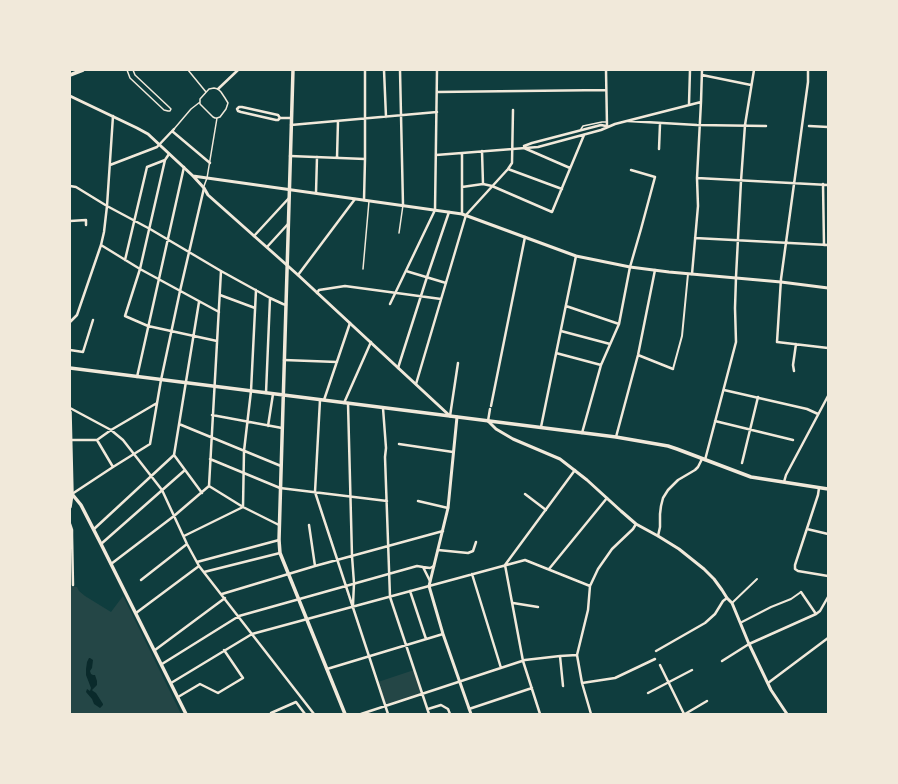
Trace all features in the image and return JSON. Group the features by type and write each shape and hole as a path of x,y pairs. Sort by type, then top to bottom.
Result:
{"main road":[{"path":"70,76 83,70"},
{"path":"292,70 290,190 279,525 280,553 345,714"},
{"path":"70,368 616,437 668,446 751,477 828,489"},
{"path":"70,412 72,494 70,507 74,505 81,505"},
{"path":"72,494 81,505 94,529 186,714"}],"street":[{"path":"218,89 238,70"},
{"path":"364,200 365,70"},
{"path":"384,70 386,117"},
{"path":"400,70 403,205"},
{"path":"390,304 435,210 437,70"},
{"path":"606,70 607,126"},
{"path":"689,104 690,70"},
{"path":"638,356 673,369 682,336 698,206 697,178 702,70"},
{"path":"658,536 660,527 660,506 663,498 668,490 678,480 695,470 703,459 724,390 736,342 735,308 741,181 745,125 754,70"},
{"path":"808,70 808,82 781,282 777,342 828,348"},
{"path":"702,75 751,85"},
{"path":"437,92 606,90"},
{"path":"70,96 142,130 160,145 193,176 208,195 298,275 450,416"},
{"path":"436,155 538,146 601,130 607,126 625,121 701,102"},
{"path":"280,118 278,115 242,107 238,107 237,109 241,112 276,120 280,118 291,118"},
{"path":"464,214 512,163 513,110"},
{"path":"291,125 437,112"},
{"path":"70,322 77,315 104,232 113,116"},
{"path":"337,158 338,121"},
{"path":"625,121 660,124 766,126"},
{"path":"659,150 660,124"},
{"path":"522,147 601,125 607,126"},
{"path":"809,126 828,127"},
{"path":"110,165 157,147 173,130 210,163"},
{"path":"462,187 483,184 492,186 552,212 584,134"},
{"path":"522,147 570,168"},
{"path":"482,151 483,184"},
{"path":"416,384 446,283 464,214 462,153"},
{"path":"169,154 165,160 140,269 125,316 148,326 217,341"},
{"path":"290,156 365,159"},
{"path":"316,193 317,157"},
{"path":"125,260 147,167 165,160"},
{"path":"137,377 184,168"},
{"path":"508,169 562,189"},
{"path":"582,433 601,365 619,324 630,266 642,229 655,178 631,170"},
{"path":"193,176 464,214 576,256 630,266 690,274 736,277 828,288"},
{"path":"697,178 828,185"},
{"path":"823,184 824,245"},
{"path":"70,186 76,187 221,271 270,298 286,305"},
{"path":"72,494 150,444 171,332 204,188"},
{"path":"254,236 289,198"},
{"path":"298,275 355,199"},
{"path":"398,368 427,277 450,212"},
{"path":"70,221 86,220 86,225"},
{"path":"267,247 288,224"},
{"path":"525,237 488,421 496,429 513,439 560,459 587,480 636,524 679,549 704,569 714,579 732,603 749,644 771,690 785,714"},
{"path":"695,238 828,245"},
{"path":"101,245 140,269 219,312"},
{"path":"541,427 576,256"},
{"path":"616,437 638,356 655,270"},
{"path":"111,564 174,516 209,486 221,271"},
{"path":"406,271 446,283"},
{"path":"317,293 319,290 345,286 441,299"},
{"path":"244,507 244,451 251,391 256,290"},
{"path":"220,295 255,308"},
{"path":"266,393 270,298"},
{"path":"94,529 174,455 199,302"},
{"path":"566,306 619,324"},
{"path":"70,350 83,352 93,320"},
{"path":"350,324 322,400 315,492 388,714"},
{"path":"561,331 610,344"},
{"path":"353,607 354,583 346,403 371,342"},
{"path":"794,371 793,365 796,344"},
{"path":"556,353 601,365"},
{"path":"284,360 337,362"},
{"path":"450,416 458,363"},
{"path":"724,390 809,409 818,414"},
{"path":"268,426 273,394"},
{"path":"784,482 786,475 828,396"},
{"path":"742,462 758,398"},
{"path":"70,440 97,440 157,403"},
{"path":"70,408 111,430 123,440 152,476 162,490 199,566 314,714"},
{"path":"383,408 386,448 384,457 390,597 429,714"},
{"path":"212,415 282,428"},
{"path":"457,417 448,508 429,586 443,634 471,714"},
{"path":"715,421 793,440"},
{"path":"179,424 281,466"},
{"path":"97,440 113,467"},
{"path":"399,444 454,452"},
{"path":"174,455 202,493"},
{"path":"210,459 280,488 387,501"},
{"path":"101,544 185,470"},
{"path":"540,714 523,661 505,565 575,470"},
{"path":"209,486 244,507 279,525"},
{"path":"819,488 818,496 795,565 795,569 798,571 828,576"},
{"path":"525,494 546,510"},
{"path":"549,569 607,498"},
{"path":"418,501 448,508"},
{"path":"184,536 244,507"},
{"path":"70,524 72,530 73,585"},
{"path":"592,714 582,683 577,655 588,610 590,586 598,569 612,549 633,529 636,524"},
{"path":"309,525 315,566"},
{"path":"807,529 828,534"},
{"path":"222,594 443,530"},
{"path":"197,562 279,540"},
{"path":"438,550 468,553 472,551 476,542"},
{"path":"141,580 187,544"},
{"path":"204,572 280,553"},
{"path":"171,683 252,634 525,560 590,586"},
{"path":"136,614 199,566"},
{"path":"162,664 239,616 417,566 430,568 434,566"},
{"path":"423,567 430,581"},
{"path":"472,574 501,668"},
{"path":"732,603 757,579"},
{"path":"410,591 426,639"},
{"path":"740,623 771,607 791,599 801,592 816,614"},
{"path":"722,661 749,644 816,614 820,611 828,597"},
{"path":"155,650 225,598"},
{"path":"656,651 705,623 727,598"},
{"path":"513,603 538,607"},
{"path":"327,669 443,634"},
{"path":"768,683 828,638"},
{"path":"178,697 200,684 218,693 243,678 224,650"},
{"path":"361,714 523,661 577,655"},
{"path":"560,656 563,686"},
{"path":"582,683 614,678 655,659"},
{"path":"660,666 684,714 707,701"},
{"path":"648,693 692,670"},
{"path":"469,709 532,688"},
{"path":"271,713 296,702 305,714"},
{"path":"427,709 440,705 448,709 450,714"}],"lane":[{"path":"127,70 130,78 164,110 168,112 170,111 171,109 169,106 135,75 133,70"},
{"path":"188,70 206,92"},
{"path":"173,130 191,109 200,102 200,99 206,92 212,88 218,89 228,104 220,118 217,118"},
{"path":"200,102 200,104 213,117 217,118"},
{"path":"204,188 210,163 217,118"},
{"path":"581,131 583,126 607,122"},
{"path":"363,269 369,201"},
{"path":"399,233 403,205"}],"shaded area":[{"path":"70,586 77,587 85,596 111,612 123,596 181,714 70,714"},
{"path":"89,658 93,660 90,671 91,674 95,675 97,681 97,685 92,690 96,693 103,704 100,708 94,704 86,692 87,689 90,691 91,688 86,675 87,662"},
{"path":"414,670 422,694 386,706 378,682"}]}
